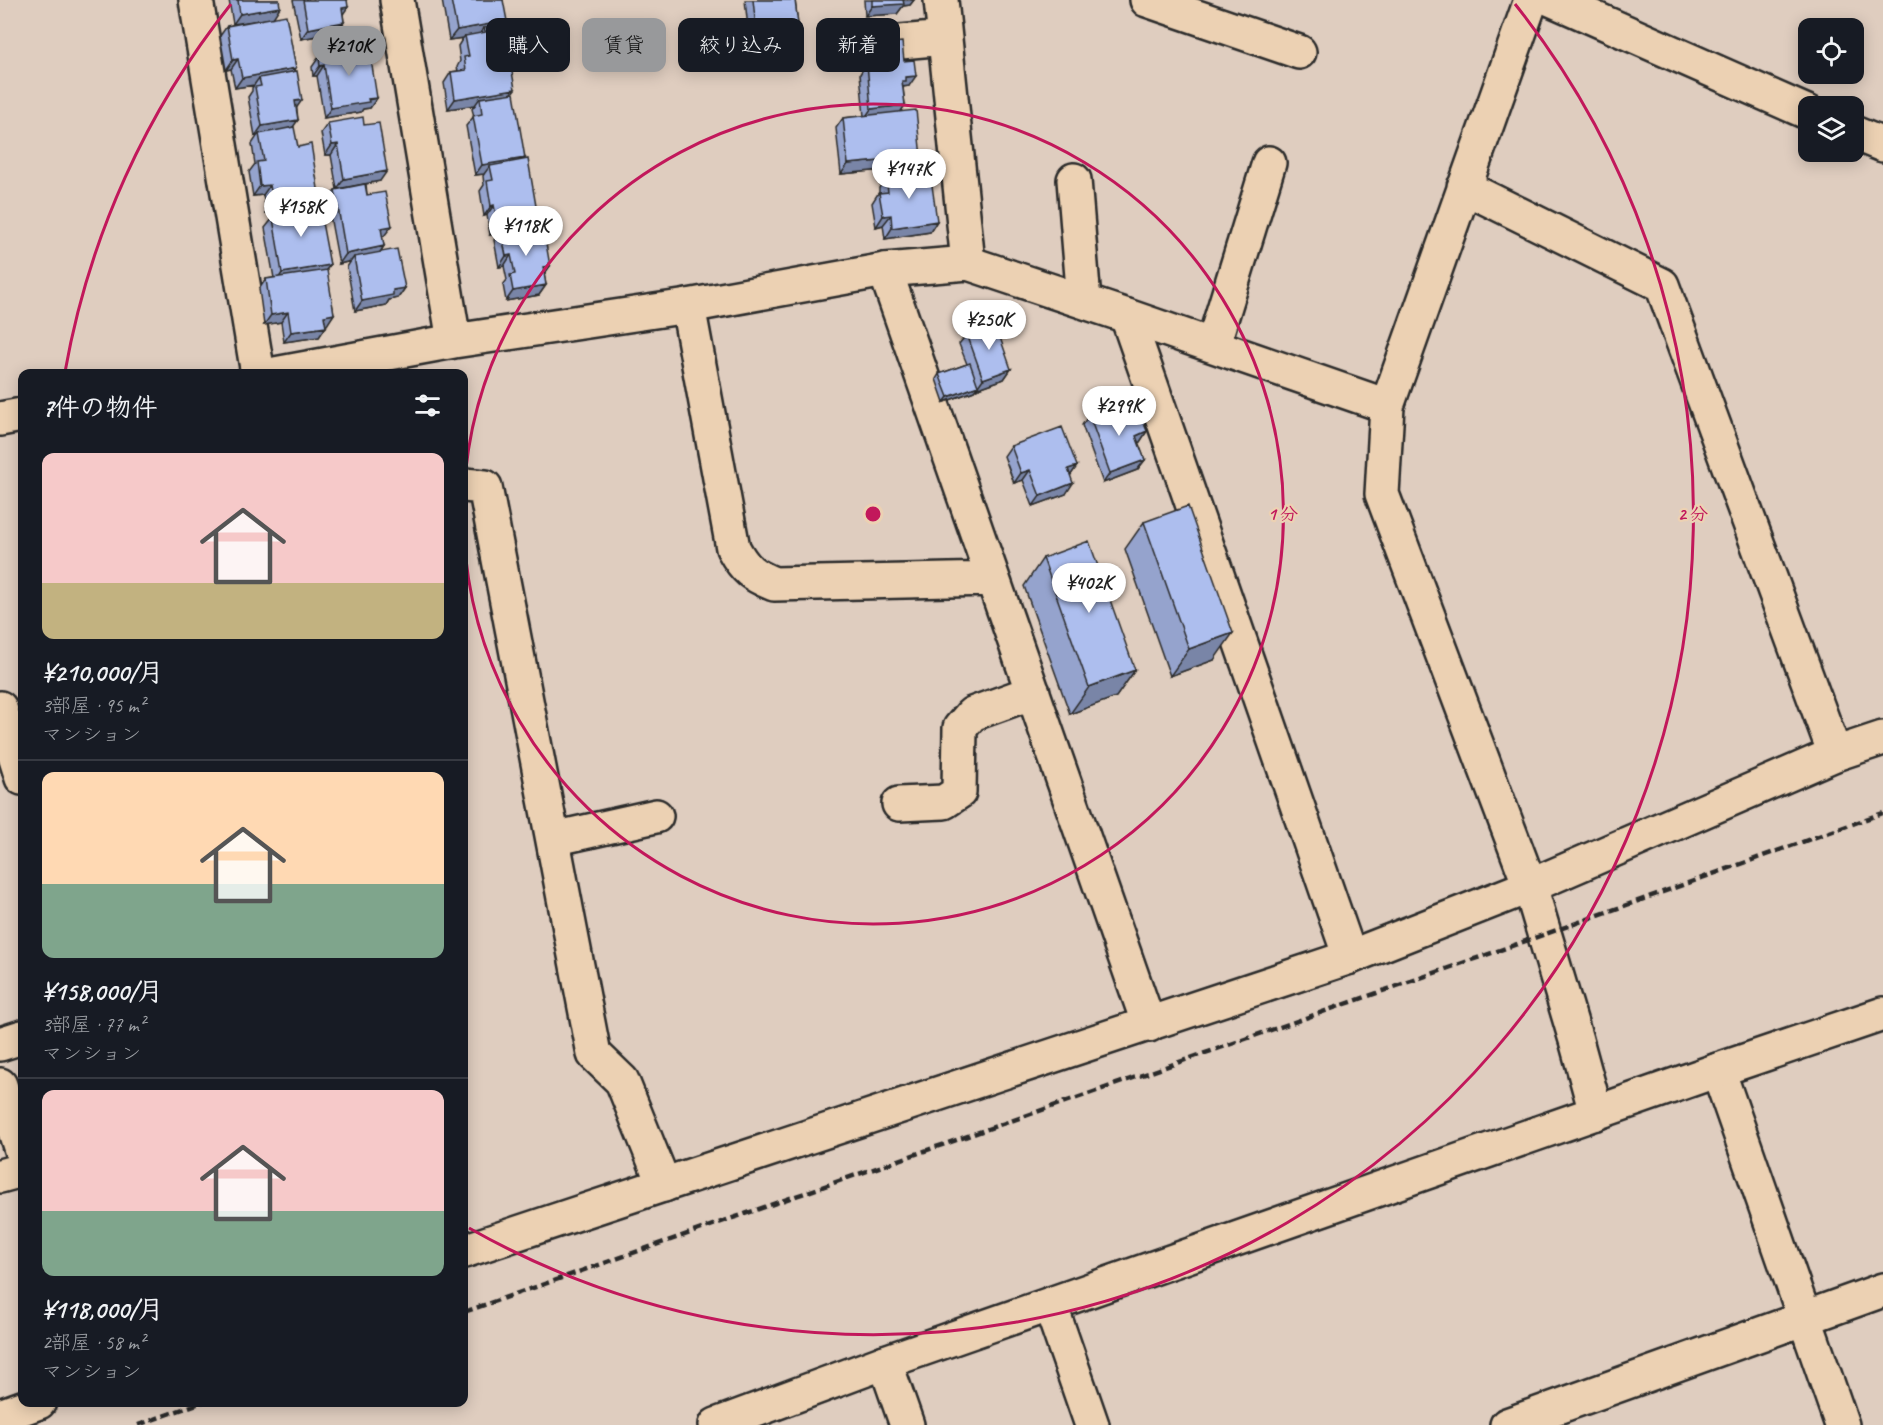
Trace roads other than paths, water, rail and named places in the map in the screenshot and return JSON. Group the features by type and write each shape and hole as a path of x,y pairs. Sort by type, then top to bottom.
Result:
{"street":[{"path":"196,0 257,369"},
{"path":"397,0 454,341"},
{"path":"941,0 968,263"},
{"path":"1147,0 1299,52"},
{"path":"1531,0 1387,406 1382,494 1530,886 1596,1113"},
{"path":"1553,0 1798,108"},
{"path":"900,42 945,38"},
{"path":"1864,137 1883,146"},
{"path":"1213,345 1269,163"},
{"path":"1074,180 1084,301"},
{"path":"1464,187 1662,285 1835,754"},
{"path":"302,369 454,341 688,306 885,270 968,263 1387,406"},
{"path":"885,270 1149,1025"},
{"path":"688,306 733,548 741,562 755,576 774,584 993,579"},
{"path":"1127,316 1350,957"},
{"path":"0,419 18,416"},
{"path":"468,485 485,487 594,1054 622,1081 664,1185"},
{"path":"899,804 944,802 959,792 960,728 972,714 1033,692"},
{"path":"0,708 18,765"},
{"path":"468,1250 1350,957 1530,886 1835,754 1883,738"},
{"path":"553,839 656,816"},
{"path":"716,1425 885,1362 1883,1014"},
{"path":"0,1044 18,1038"},
{"path":"1718,1070 1842,1425"},
{"path":"0,1085 18,1141"},
{"path":"0,1176 18,1171"},
{"path":"1507,1425 1883,1290"},
{"path":"1050,1304 1092,1425"},
{"path":"885,1362 907,1425"},
{"path":"0,1416 25,1407"}],"railway":[{"path":"468,1311 1543,935 1883,813"},
{"path":"138,1425 189,1407"}]}
